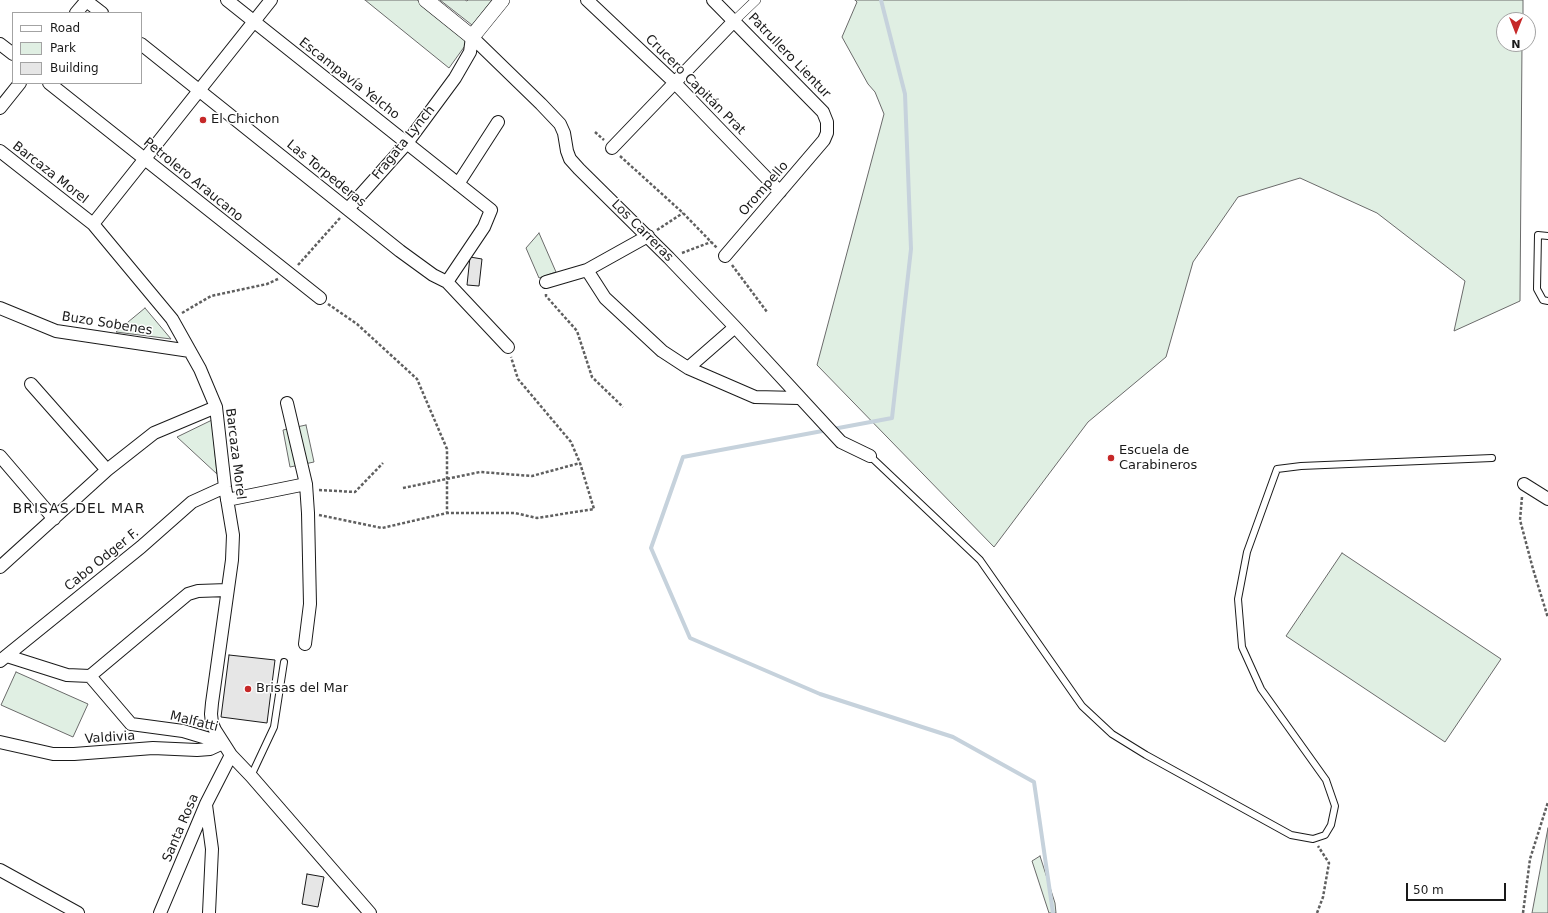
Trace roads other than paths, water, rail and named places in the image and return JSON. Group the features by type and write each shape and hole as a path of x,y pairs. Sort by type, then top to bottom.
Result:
{"street":[{"path":"77,12 86,0 101,12"},
{"name":"Escampavía Yelcho","path":"227,0 491,210 484,227 448,282"},
{"path":"93,224 271,0"},
{"name":"Los Carreras","path":"426,0 472,37 542,104 560,124 564,133 570,159 670,258 841,442 870,456"},
{"name":"Fragata Lynch","path":"348,209 407,143 455,78 470,52 472,37 502,0"},
{"name":"Crucero Capitán Prat","path":"587,0 674,82 780,192"},
{"name":"Patrullero Lientur","path":"713,0 823,112 827,122 827,133 824,140"},
{"path":"612,148 674,82 756,0"},
{"path":"0,44 12,53"},
{"name":"Las Torpederas","path":"142,45 400,250 434,275 448,282 508,347"},
{"path":"0,108 19,84"},
{"name":"Petrolero Araucano","path":"50,84 320,298"},
{"path":"458,184 498,122"},
{"name":"Orompello","path":"725,256 824,140"},
{"name":"Barcaza Morel","path":"0,151 93,224 172,320 190,350 216,407 225,487 233,534 233,548 211,714 214,730 223,743"},
{"path":"546,282 587,270 648,236"},
{"path":"587,270 605,298 662,350 688,368 755,397 800,398"},
{"name":"Buzo Sobenes","path":"0,308 56,331 190,350"},
{"path":"688,368 735,327"},
{"path":"31,384 107,470"},
{"path":"287,403 306,487 308,513 310,604 305,644"},
{"path":"0,567 54,520 107,470 154,433 216,407"},
{"path":"0,456 54,520"},
{"path":"1524,484 1548,499"},
{"name":"Cabo Odger F.","path":"4,658 140,547 192,502 225,487"},
{"path":"227,500 306,487"},
{"path":"4,658 67,675 90,676 188,594 198,591 227,590"},
{"name":"Malfatti","path":"90,676 131,724 183,730 223,743 231,755 370,913"},
{"name":"Valdivia","path":"0,742 54,754 74,754 153,748 210,749 223,743"},
{"name":"Santa Rosa","path":"160,913 206,804 231,755"},
{"path":"206,804 212,849 209,913"},
{"path":"0,870 78,913"}],"lane":[{"path":"1548,236 1538,235 1537,289 1543,300 1548,301"},
{"path":"870,456 980,560 1082,706 1112,734 1146,755 1291,835 1313,839 1325,835 1331,825 1335,806 1326,780 1261,689 1242,647 1238,600 1247,552 1277,469 1301,466 1492,458"},
{"path":"251,776 274,727 284,662"}],"waterway":[{"path":"881,0 905,94 911,249 892,418 683,457 651,548 690,638 820,694 953,737 1034,782 1053,913"}],"place":[{"name":"El Chichon","path":"203,120"},
{"name":"Escuela de Carabineros","path":"1111,458"},
{"name":"Brisas del Mar","path":"248,689"}],"district":[{"name":"BRISAS DEL MAR","path":"79,509"}]}
